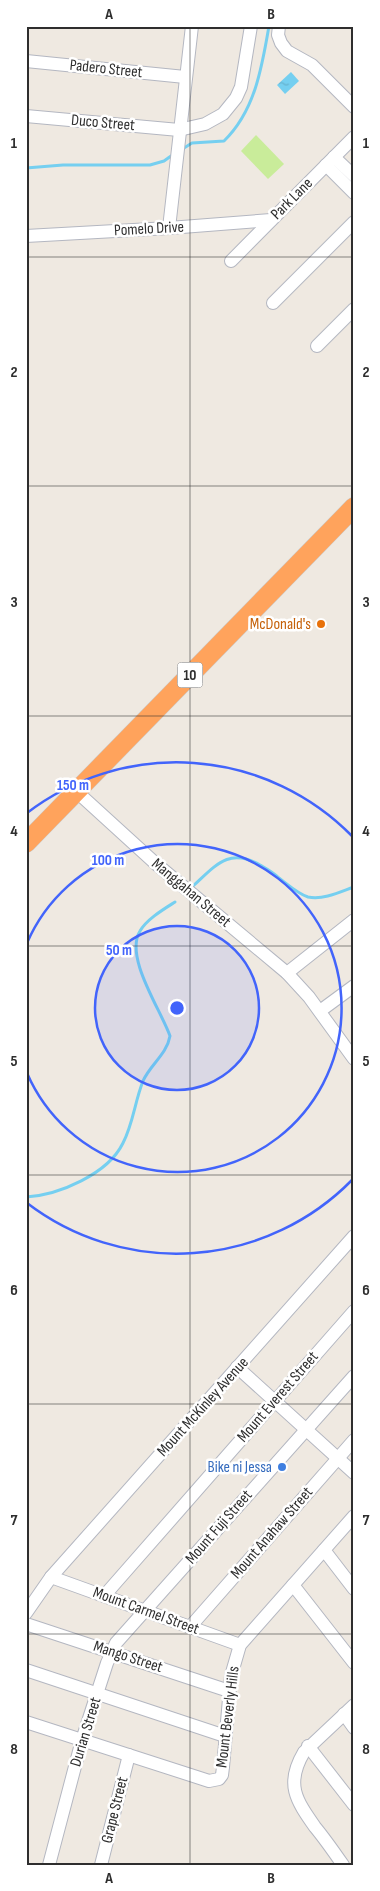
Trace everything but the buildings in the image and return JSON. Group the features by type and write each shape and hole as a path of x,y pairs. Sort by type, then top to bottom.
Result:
{"highway":[{"name":"10","path":"26,842 354,507"}],"street":[{"path":"169,228 192,26"},
{"name":"Duco Street","path":"26,116 179,130 205,124 223,114 230,107 240,87 251,26"},
{"path":"279,26 278,35 287,51 312,65 354,107"},
{"name":"Padero Street","path":"26,61 185,77"},
{"name":"Park Lane","path":"231,260 354,137"},
{"path":"330,161 354,176"},
{"path":"330,161 354,193"},
{"name":"Pomelo Drive","path":"26,236 271,220"},
{"path":"273,303 354,222"},
{"path":"316,346 354,309"},
{"name":"Manggahan Street","path":"76,791 155,862 287,972 300,985 351,1051"},
{"path":"287,972 354,920"},
{"path":"320,1011 354,986"},
{"name":"Mount McKinley Avenue","path":"26,1613 51,1578 354,1236"},
{"name":"Mount Everest Street","path":"104,1596 354,1311"},
{"path":"238,1367 354,1472"},
{"name":"Mount Fuji Street","path":"145,1611 354,1376"},
{"name":"Mount Anahaw Street","path":"190,1627 354,1440"},
{"path":"240,1645 354,1516"},
{"path":"324,1550 354,1589"},
{"name":"Mount Carmel Street","path":"51,1578 240,1645"},
{"path":"293,1585 354,1663"},
{"name":"Durian Street","path":"49,1865 82,1740 112,1652 122,1635 145,1611"},
{"name":"Mango Street","path":"26,1624 229,1691"},
{"name":"Mount Beverly Hills","path":"129,1755 209,1781 219,1779 222,1775 229,1691 240,1645"},
{"path":"26,1670 225,1736"},
{"path":"343,1865 299,1804 296,1796 294,1776 299,1759 308,1746 354,1705"},
{"path":"344,1714 354,1728"},
{"path":"26,1722 129,1755"},
{"path":"308,1746 354,1805"},
{"name":"Grape Street","path":"101,1865 129,1755"}],"green space":[{"path":"256,135 284,164 268,179 241,151"}],"water":[{"path":"291,72 299,81 285,94 277,85"}],"waterway":[{"path":"184,148 192,143 224,141 235,129 256,88 269,26"},
{"path":"26,168 63,165 150,165 164,161 171,156"},
{"path":"193,886 216,865 231,858 240,858 265,868 304,896 314,898 326,896 354,887"},
{"path":"26,1197 53,1192 81,1181 106,1164 123,1143 143,1081 166,1048 170,1036 140,969 136,942 140,931 147,922 175,902"}],"place":[{"name":"McDonald's","path":"321,624"},
{"name":"Bike ni Jessa","path":"282,1467"}]}
